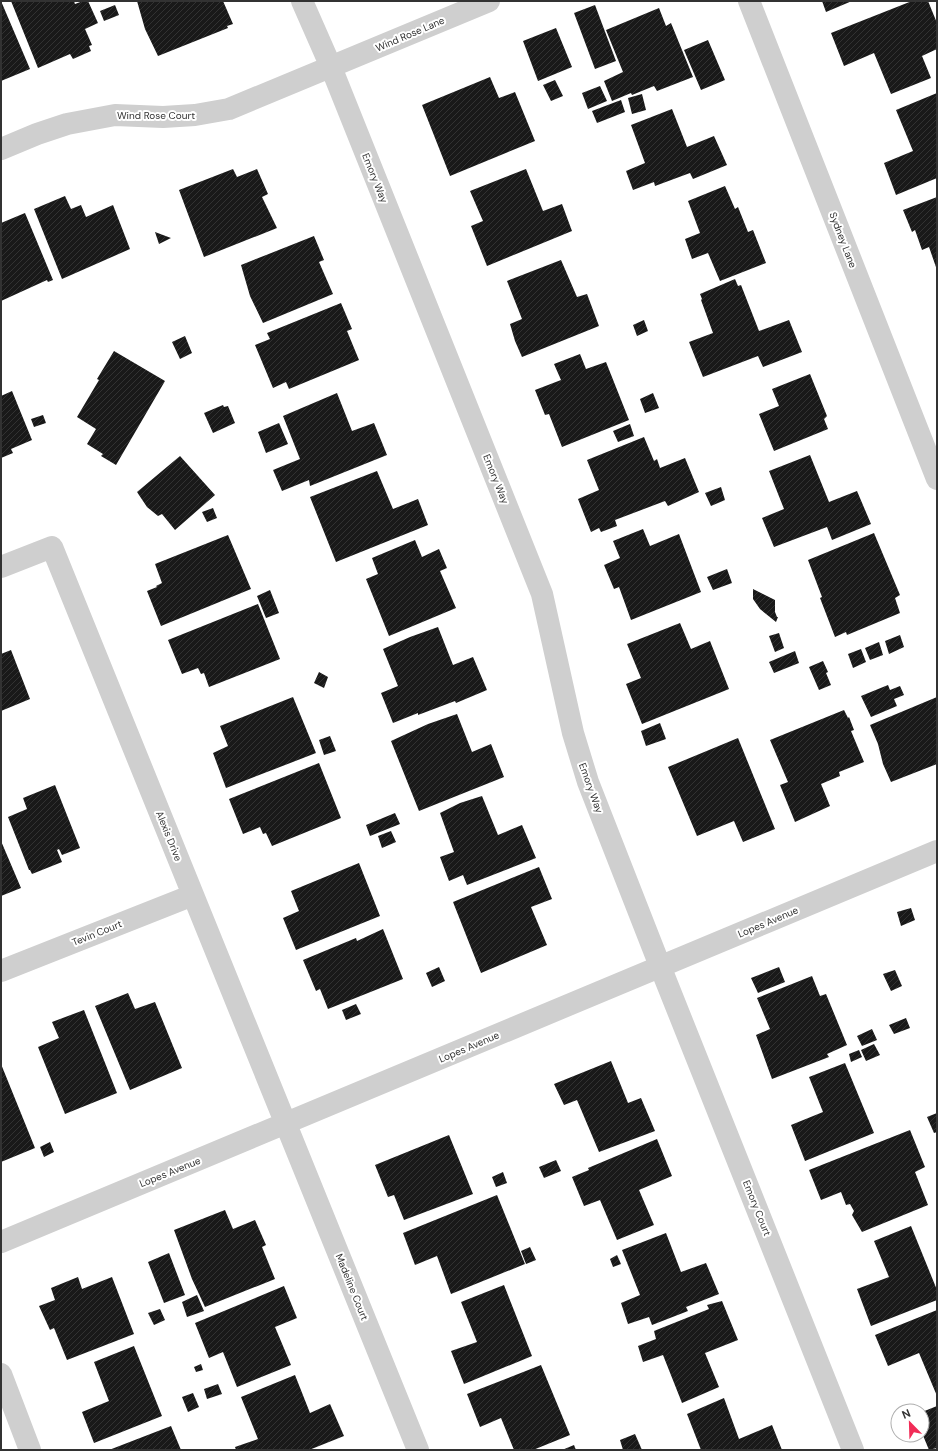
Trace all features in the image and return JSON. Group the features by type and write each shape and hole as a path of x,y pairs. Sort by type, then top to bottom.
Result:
{"street":[{"name":"Emory Way","path":"302,1 331,67 542,594 572,734 588,782 660,966"},
{"name":"Wind Rose Lane","path":"331,67 490,1"},
{"name":"Sydney Lane","path":"749,1 937,479"},
{"name":"Wind Rose Court","path":"1,148 67,124 115,115 163,117 195,116 229,109 331,67"},
{"name":"Alexis Drive","path":"1,567 52,547 286,1125"},
{"name":"Lopes Avenue","path":"1,1242 286,1125 660,966 937,851"},
{"name":"Tevin Court","path":"1,971 193,895"},
{"name":"Emory Court","path":"660,966 853,1450"},
{"name":"Madeline Court","path":"286,1125 418,1450"},
{"path":"1,1374 30,1450"}],"building":[{"path":"1,1 30,69 1,81"},
{"path":"11,1 74,1 75,4 88,1 98,23 85,29 92,45 89,46 91,51 73,59 70,54 38,68"},
{"path":"137,1 223,1 233,24 227,26 228,28 158,56 145,29"},
{"path":"822,1 852,1 826,12"},
{"path":"912,1 928,1 937,23 937,49 922,56 931,78 891,94 874,53 844,66 831,33"},
{"path":"115,5 119,15 104,21 100,11"},
{"path":"595,5 616,61 595,69 574,13"},
{"path":"659,8 666,26 671,23 693,77 657,91 654,86 612,101 604,81 623,72 606,30"},
{"path":"556,28 572,67 538,81 523,41"},
{"path":"708,40 725,80 701,90 684,50"},
{"path":"490,77 499,98 515,92 535,141 450,176 422,105"},
{"path":"555,80 563,96 551,101 543,85"},
{"path":"600,86 607,101 588,109 582,93"},
{"path":"937,93 937,178 896,195 884,163 913,151 896,110"},
{"path":"642,94 646,110 632,114 628,98"},
{"path":"621,100 625,112 597,123 592,111"},
{"path":"672,109 687,147 714,136 727,165 693,179 690,173 655,186 654,182 633,190 626,171 645,163 631,125"},
{"path":"233,169 237,177 257,169 268,194 262,197 277,228 204,257 179,190"},
{"path":"526,169 543,211 562,204 572,231 487,266 471,226 483,221 470,191"},
{"path":"725,186 735,209 738,207 748,232 753,230 766,263 720,281 708,253 692,259 685,239 700,233 688,201"},
{"path":"65,196 71,209 81,205 86,217 113,205 130,249 62,279 34,209"},
{"path":"937,197 937,270 929,247 922,250 915,230 912,232 903,210"},
{"path":"25,213 53,280 48,282 47,280 1,301 1,223"},
{"path":"155,232 171,238 159,244"},
{"path":"314,236 324,260 319,262 333,294 263,323 250,296 241,265"},
{"path":"561,260 577,297 587,294 599,326 522,357 510,324 522,319 507,281"},
{"path":"735,279 738,286 741,285 759,331 789,320 802,352 763,367 758,356 703,377 689,342 713,333 700,294"},
{"path":"341,303 352,329 347,331 359,360 289,389 286,382 273,388 255,345 270,339 267,333"},
{"path":"644,320 648,331 637,336 633,325"},
{"path":"185,336 192,353 180,359 172,342"},
{"path":"114,351 165,381 116,465 101,456 103,454 87,444 96,429 77,417"},
{"path":"580,354 586,369 606,362 629,420 562,447 549,414 545,415 535,390 561,380 554,364"},
{"path":"810,374 827,416 824,419 828,429 774,451 759,414 779,406 772,389"},
{"path":"12,391 32,440 11,449 13,453 1,458 1,396"},
{"path":"337,393 352,431 374,423 387,455 310,486 309,480 282,491 273,470 300,459 283,416"},
{"path":"653,393 659,408 645,413 640,399"},
{"path":"223,405 224,407 228,406 235,423 213,433 204,413"},
{"path":"43,415 46,423 34,427 31,419"},
{"path":"279,423 288,444 266,453 258,432"},
{"path":"630,424 634,436 618,442 613,431"},
{"path":"644,437 654,461 657,459 660,468 685,458 699,492 668,506 665,501 615,520 617,526 601,532 599,528 591,532 578,499 599,490 587,460"},
{"path":"810,455 829,502 857,491 871,524 832,540 827,527 774,547 762,518 784,509 769,471"},
{"path":"180,456 215,495 175,530 162,514 158,516 147,507 137,492"},
{"path":"377,471 393,509 418,499 428,525 336,562 310,497"},
{"path":"721,487 725,500 711,506 705,493"},
{"path":"213,508 217,518 207,522 202,512"},
{"path":"643,529 650,546 679,534 701,592 631,620 619,587 614,589 604,565 620,558 613,541"},
{"path":"874,533 900,595 895,598 900,613 847,635 846,632 835,637 820,598 822,597 808,560"},
{"path":"228,535 251,589 161,626 147,591 162,583 155,564"},
{"path":"415,540 422,557 439,549 447,568 440,571 456,608 389,636 366,579 378,574 372,558"},
{"path":"727,569 732,583 713,590 707,577"},
{"path":"753,589 775,600 775,612 778,617 776,622 760,609 753,599"},
{"path":"270,590 279,613 266,618 257,596"},
{"path":"258,604 280,659 209,687 204,673 201,674 198,668 182,674 168,640"},
{"path":"680,623 691,649 710,641 729,689 642,724 626,684 641,678 627,644"},
{"path":"438,627 453,665 473,657 487,690 456,703 455,701 393,723 381,693 398,686 383,649"},
{"path":"779,633 784,648 775,652 769,636"},
{"path":"900,635 904,647 889,654 885,641"},
{"path":"879,642 883,655 870,660 865,648"},
{"path":"861,649 866,662 853,668 848,654"},
{"path":"11,650 30,699 1,711 1,654"},
{"path":"795,651 799,663 774,673 769,662"},
{"path":"823,661 828,672 826,673 831,685 819,690 809,667"},
{"path":"319,672 328,677 324,688 314,683"},
{"path":"888,685 890,690 900,686 904,695 894,699 897,706 871,717 861,696"},
{"path":"293,697 316,753 226,788 213,753 228,746 220,726"},
{"path":"937,697 937,764 891,782 883,764 878,744 870,725"},
{"path":"844,710 848,718 849,717 854,730 851,731 864,762 839,772 840,776 821,784 830,806 795,822 780,785 788,782 770,740"},
{"path":"457,714 472,752 491,744 504,777 419,811 391,741 428,724"},
{"path":"660,723 666,739 646,746 641,731"},
{"path":"330,736 336,751 324,755 319,740"},
{"path":"738,738 775,829 743,842 734,821 697,836 668,767"},
{"path":"319,763 341,818 272,846 266,833 263,834 260,827 243,834 229,799"},
{"path":"55,785 80,848 62,855 59,849 57,850 62,862 32,874 29,870 8,817 27,809 23,798"},
{"path":"482,796 498,835 522,825 536,858 467,885 463,875 449,881 440,857 454,852 440,813 460,803"},
{"path":"395,813 400,824 370,836 366,825"},
{"path":"391,831 396,842 382,848 378,836"},
{"path":"1,841 21,888 1,896"},
{"path":"359,863 380,916 296,950 283,918 299,911 291,891"},
{"path":"539,867 552,899 531,907 547,945 481,973 453,902"},
{"path":"911,908 915,920 901,926 897,912"},
{"path":"383,929 403,979 328,1009 320,989 316,991 303,960 356,938 357,941"},
{"path":"439,967 445,981 432,987 426,973"},
{"path":"779,967 785,982 758,993 751,978"},
{"path":"895,970 902,986 891,991 883,974"},
{"path":"812,976 820,996 826,994 847,1045 827,1054 829,1057 772,1079 756,1035 770,1029 757,998"},
{"path":"128,993 135,1009 155,1002 182,1068 130,1090 95,1006"},
{"path":"356,1004 361,1014 346,1020 342,1010"},
{"path":"84,1010 117,1093 65,1114 38,1047 59,1038 52,1022"},
{"path":"906,1018 910,1028 894,1034 889,1025"},
{"path":"872,1029 877,1040 862,1046 857,1036"},
{"path":"874,1044 880,1055 866,1061 861,1050"},
{"path":"859,1050 862,1057 851,1062 849,1054"},
{"path":"611,1061 628,1103 641,1098 655,1131 599,1152 577,1100 564,1105 554,1084"},
{"path":"845,1063 874,1133 805,1161 791,1125 823,1112 809,1077"},
{"path":"1,1064 35,1148 1,1162"},
{"path":"937,1113 937,1132 934,1133 927,1117"},
{"path":"910,1130 925,1167 915,1172 928,1205 862,1232 852,1215 854,1211 850,1204 846,1205 841,1192 821,1200 809,1170"},
{"path":"449,1135 473,1194 404,1220 394,1195 388,1197 375,1165"},
{"path":"657,1139 672,1176 639,1190 654,1225 617,1240 600,1200 584,1206 572,1177 589,1170 588,1168"},
{"path":"50,1142 54,1152 44,1157 40,1147"},
{"path":"556,1160 561,1171 544,1178 539,1167"},
{"path":"503,1172 507,1183 496,1187 492,1177"},
{"path":"497,1195 525,1264 451,1294 437,1256 415,1265 403,1233"},
{"path":"225,1210 233,1229 255,1220 266,1245 262,1247 275,1279 205,1307 192,1279 174,1230"},
{"path":"911,1226 937,1290 937,1300 871,1326 857,1289 889,1277 874,1241"},
{"path":"666,1233 681,1272 706,1263 719,1294 686,1307 688,1311 652,1325 649,1317 628,1324 621,1303 640,1295 622,1250"},
{"path":"530,1247 536,1260 526,1264 521,1251"},
{"path":"169,1253 185,1295 164,1303 148,1262"},
{"path":"617,1255 621,1264 613,1267 610,1259"},
{"path":"78,1277 82,1289 112,1277 134,1334 67,1360 54,1328 50,1330 39,1306 55,1300 51,1288"},
{"path":"504,1285 532,1356 464,1384 451,1351 477,1342 461,1302"},
{"path":"284,1286 297,1318 275,1327 291,1365 237,1387 223,1352 209,1358 195,1323"},
{"path":"197,1295 204,1311 187,1317 182,1302"},
{"path":"722,1301 738,1340 705,1353 719,1387 682,1403 663,1355 643,1362 638,1346 656,1339 654,1331 709,1309 707,1305"},
{"path":"160,1309 165,1320 154,1325 148,1313"},
{"path":"937,1310 937,1396 919,1353 888,1366 875,1335"},
{"path":"134,1346 162,1416 94,1443 82,1412 109,1401 94,1362"},
{"path":"201,1364 203,1370 196,1372 194,1367"},
{"path":"541,1365 570,1435 533,1450 514,1450 501,1418 480,1427 467,1394"},
{"path":"295,1375 310,1413 330,1404 344,1436 309,1450 236,1450 235,1447 258,1439 241,1397"},
{"path":"218,1384 222,1394 207,1399 204,1389"},
{"path":"193,1393 199,1407 188,1412 182,1397"},
{"path":"724,1398 739,1439 772,1425 782,1450 701,1450 687,1414"},
{"path":"937,1406 937,1448 929,1450 926,1443 930,1443 930,1409"},
{"path":"171,1426 181,1450 109,1450"},
{"path":"635,1434 642,1450 623,1450 620,1440"},
{"path":"574,1445 576,1450 562,1450"}]}
